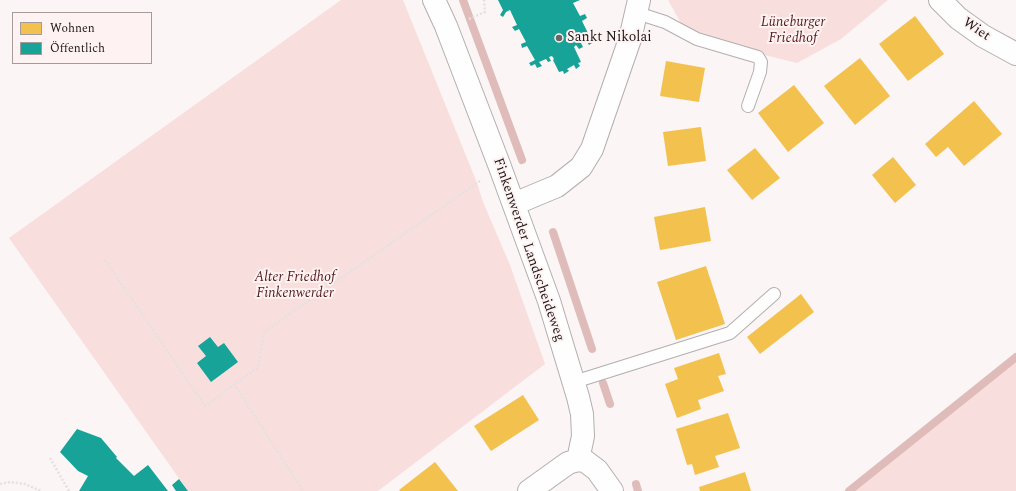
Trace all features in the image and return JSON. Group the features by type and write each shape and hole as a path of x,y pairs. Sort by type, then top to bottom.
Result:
{"street":[{"name":"Finkenwerder Landscheideweg","path":"434,0 446,26 500,167 549,301 574,382 582,414 583,436 578,460"},
{"name":"Wiet","path":"940,0 958,18 983,36 1016,54"},
{"path":"514,204 557,186 580,167 592,149 630,39 638,6"},
{"path":"529,491 568,462 578,460 585,461 597,470 612,491"}],"lane":[{"path":"638,6 697,38 758,57 761,62 760,72 748,106"},
{"path":"574,382 730,333 774,294"}],"path":[{"path":"467,20 485,12 484,0"},
{"path":"105,260 205,406 258,367 264,332 500,167"},
{"path":"234,384 303,491"},
{"path":"50,458 69,491"},
{"path":"0,484 10,482 25,484 41,491"}],"green space":[{"name":"Alter Friedhof Finkenwerder","path":"341,0 403,0 477,183 483,202 510,265 545,364 378,491 188,491 9,238"},
{"name":"Lüneburger Friedhof","path":"668,0 888,0 841,39 797,63 692,37 686,32"},
{"path":"1016,355 1016,491 847,491 902,447"}],"building: Wohnen":[{"path":"915,16 944,54 908,81 879,44"},
{"path":"860,58 890,96 855,125 824,86"},
{"path":"666,61 705,68 699,102 660,96"},
{"path":"794,85 824,123 788,152 758,113"},
{"path":"974,101 1002,134 964,166 948,147 936,157 925,144"},
{"path":"701,127 706,161 668,166 663,132"},
{"path":"755,148 780,178 752,200 727,170"},
{"path":"893,157 916,185 895,203 872,175"},
{"path":"705,207 711,241 660,250 654,217"},
{"path":"706,266 725,324 676,340 657,282"},
{"path":"801,294 814,312 760,354 747,337"},
{"path":"719,353 726,374 718,376 724,391 698,400 701,409 677,418 665,384 678,379 674,368"},
{"path":"523,395 539,420 491,451 474,426"},
{"path":"728,413 740,448 715,456 719,467 695,475 692,464 687,465 676,429"},
{"path":"435,462 458,491 399,490"},
{"path":"745,472 751,491 700,491 699,487"}],"building: Öffentlich":[{"name":"Sankt Nikolai","path":"498,0 580,0 573,3 580,16 585,14 587,18 582,21 589,35 594,33 596,37 591,40 592,43 589,45 586,40 581,43 583,47 579,49 576,45 574,47 581,62 578,63 580,66 576,69 574,65 567,69 569,71 564,74 563,71 559,72 552,56 549,57 551,61 548,62 546,59 539,62 542,66 537,68 535,64 531,66 529,63 535,60 527,46 522,48 521,44 526,42 519,29 515,31 512,27 517,25 510,10 506,12 503,17 500,15 503,10"},
{"path":"210,337 218,347 224,343 238,362 211,382 197,363 206,356 198,346"},
{"path":"77,429 101,438 117,457 116,458 134,476 148,465 168,491 79,491 88,476 78,471 60,452"},
{"path":"179,479 188,491 176,491 172,485"}],"waterway":[{"path":"463,0 522,160"},
{"path":"553,232 592,349"},
{"path":"849,491 1016,357"},
{"path":"603,383 610,404"},
{"path":"636,484 638,491"}],"place":[{"name":"Sankt Nikolai","path":"559,38"}]}
